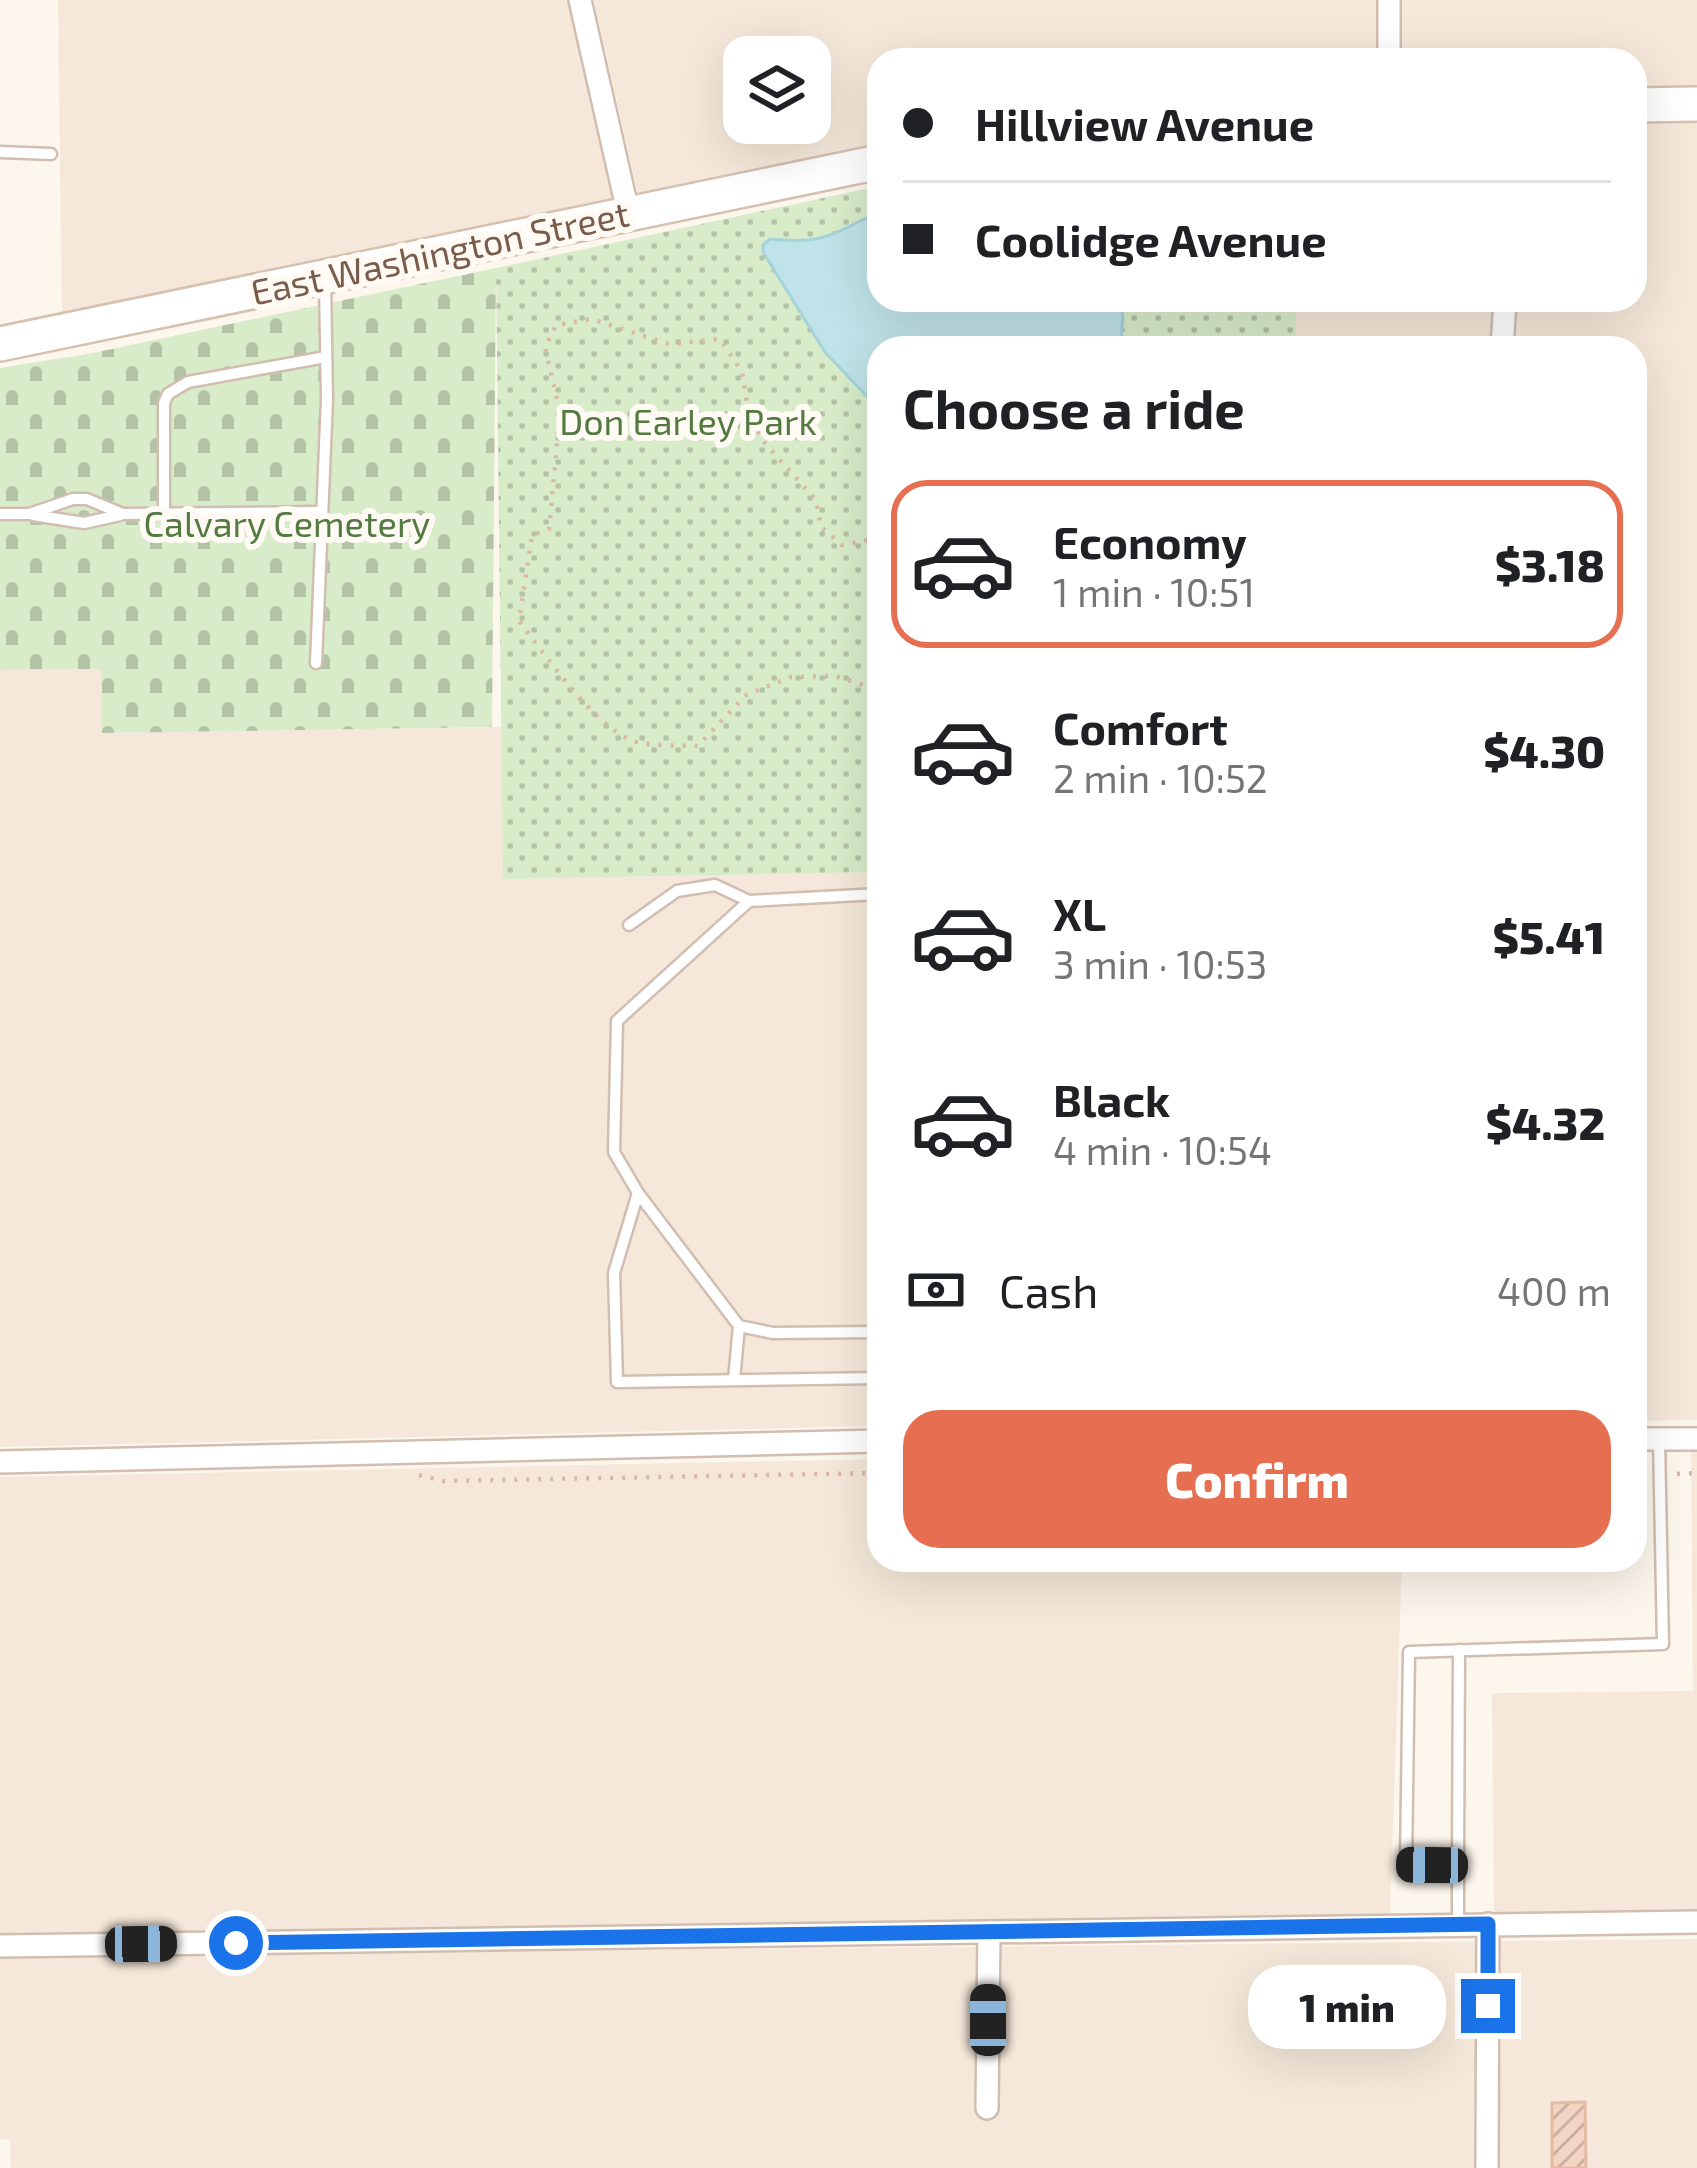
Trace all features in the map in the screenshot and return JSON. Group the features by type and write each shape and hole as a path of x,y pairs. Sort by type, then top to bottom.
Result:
{"main road":[{"path":"1647,105 1697,104"},
{"name":"East Washington Street","path":"0,344 867,164"}],"street":[{"path":"580,0 628,212"},
{"path":"1389,0 1389,48"},
{"path":"1647,1439 1697,1439"},
{"path":"0,1462 867,1441"},
{"path":"0,1946 1697,1922"},
{"path":"1487,2168 1488,1924"},
{"path":"987,2108 989,1932"}],"lane":[{"path":"0,152 51,154"},
{"path":"316,663 326,279"},
{"path":"164,514 163,412 169,394 188,382 326,357"},
{"path":"29,514 87,499 123,514"},
{"path":"0,514 84,523 123,514 320,512"},
{"path":"629,926 676,892 715,885 749,901 867,895"},
{"path":"749,901 617,1021 614,1152 638,1193 739,1326 773,1333 867,1332"},
{"path":"638,1193 614,1273 616,1382 867,1376"},
{"path":"734,1380 739,1326"},
{"path":"1458,1865 1406,1864 1409,1652 1663,1644 1659,1439"},
{"path":"1459,1650 1459,1924"}],"path":[{"path":"867,540 842,544 821,527 815,500 762,440 748,408 742,372 720,339 669,344 592,319 556,326 545,346 560,412 550,529 532,536 519,620 565,682 632,741 698,746 746,694 791,677 836,676 867,686"},
{"path":"409,1473 443,1480 867,1472"}],"shaded area":[{"path":"58,0 572,0 618,204 62,321"},
{"path":"594,0 1697,0 1697,91 1647,91 1647,48 867,48 867,149 638,195"},
{"path":"1697,123 1697,1420 1647,1421 1647,336 1296,336 1296,312 1647,312 1647,124"},
{"path":"102,669 103,733 501,727 504,879 867,872 867,1426 0,1447 0,670"},
{"path":"1691,1449 1697,1449 1697,1911 1494,1913 1492,1693 1693,1691"},
{"path":"867,1459 867,1572 1402,1572 1390,1915 0,1935 0,1477"},
{"path":"1697,1939 1697,2168 11,2168 10,2140 0,2139 0,1957"}],"green space":[{"name":"Don Earley Park","path":"867,189 867,312 1296,312 1296,336 867,336 867,872 503,879 496,268"},
{"name":"Calvary Cemetery","path":"496,268 492,727 102,733 102,669 0,670 0,368 93,353"}],"water":[{"path":"867,218 867,312 1122,312 1121,336 867,336 867,396 825,352 763,252 770,239 799,241 842,230"}],"building":[{"path":"1585,2102 1586,2168 1552,2168 1552,2103"}],"route":[{"path":"236,1943 1488,1924 1488,2006"}]}
